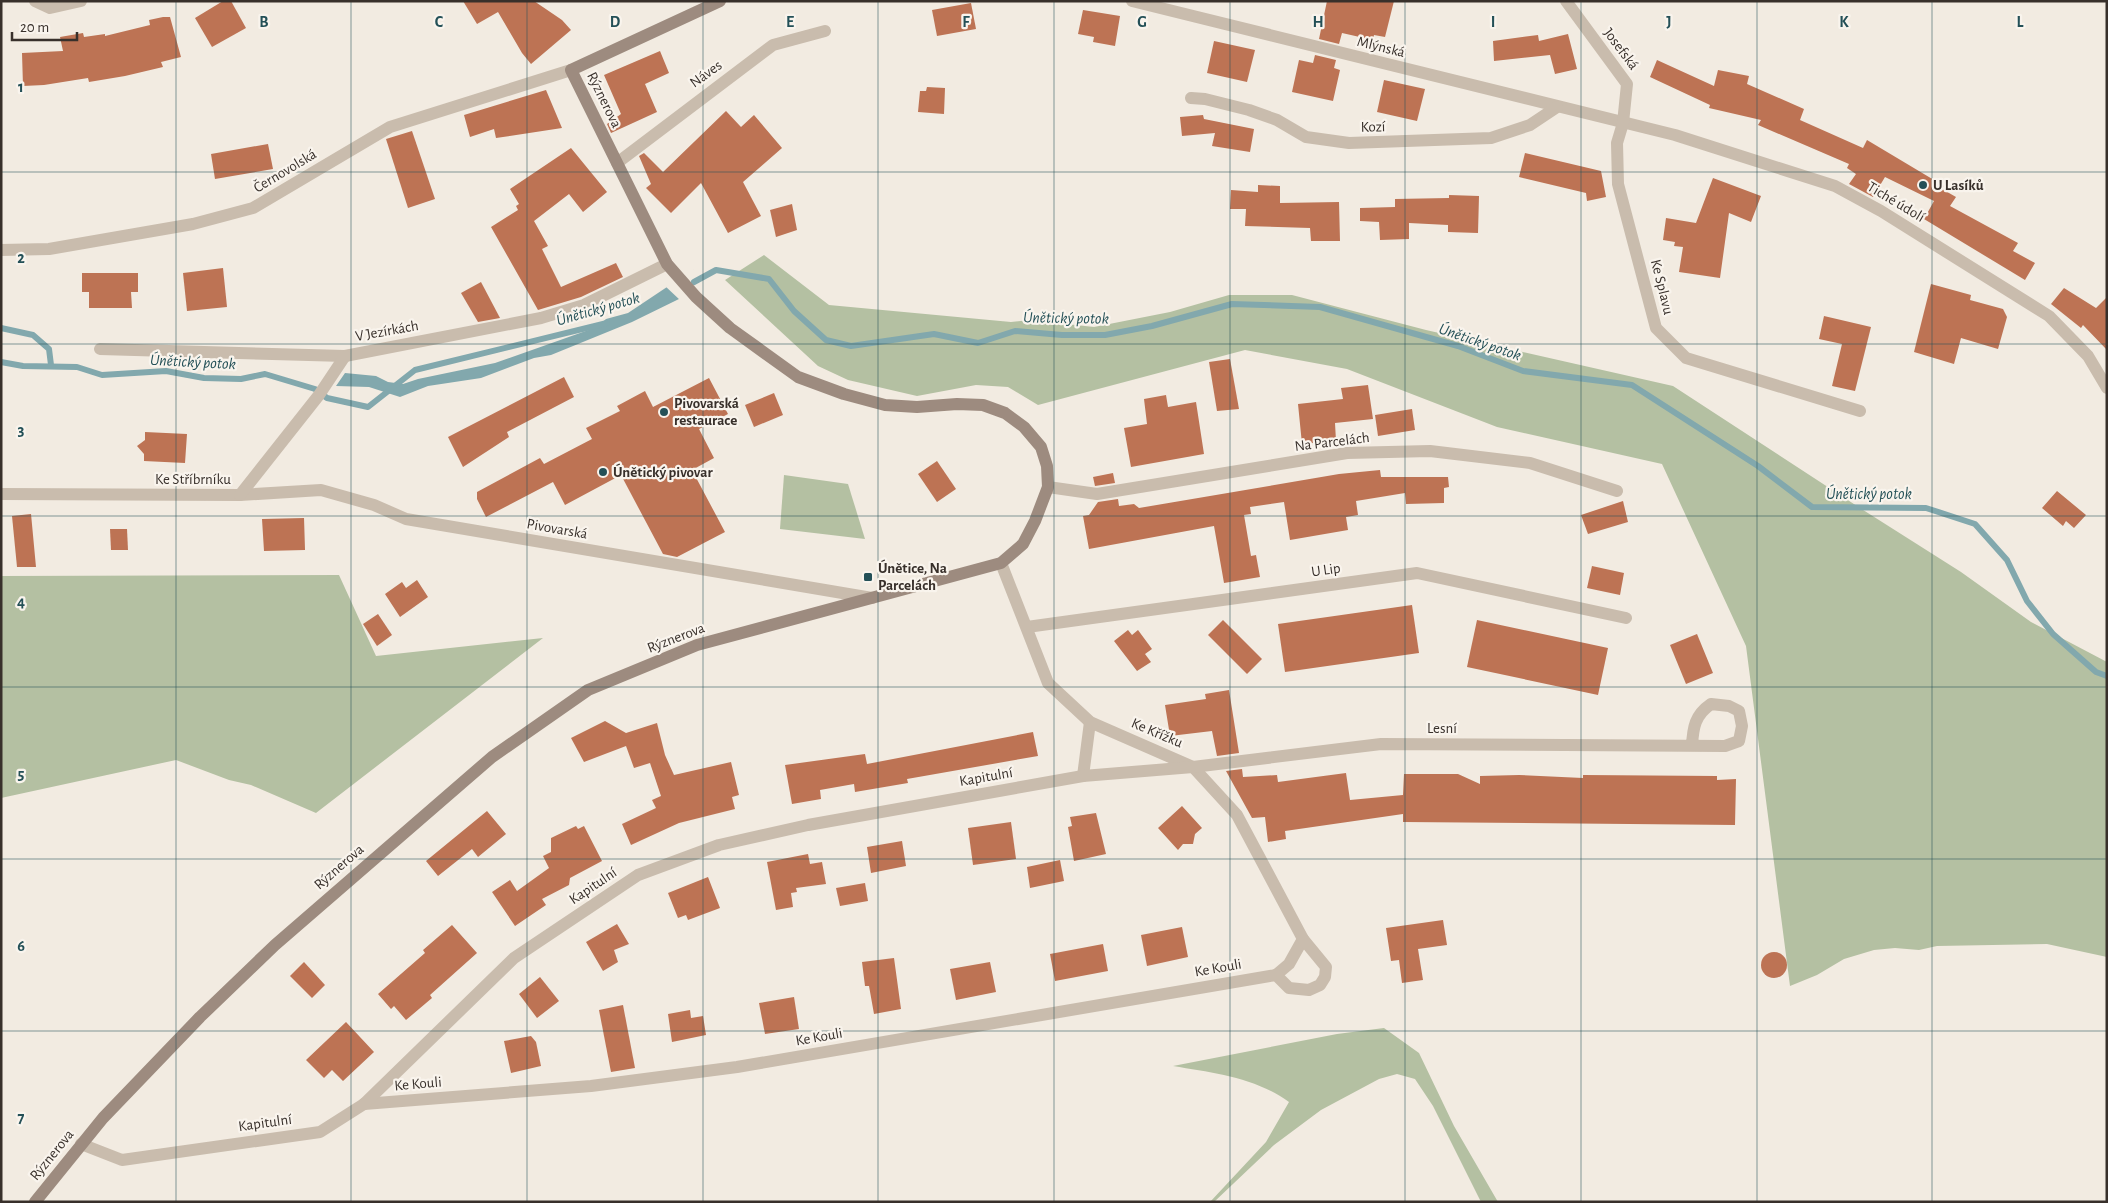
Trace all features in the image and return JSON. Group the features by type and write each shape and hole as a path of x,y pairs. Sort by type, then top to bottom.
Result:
{"street":[{"path":"35,1 50,8 81,1"},
{"name":"Rýznerova","path":"35,1202 81,1144 200,1017 275,945 492,757 588,690 697,645 920,587 1000,563 1023,544 1035,521 1048,487 1047,466 1041,447 1024,426 1005,413 983,405 957,404 916,407 885,405 834,391 798,377 730,328 696,297 667,264 571,70 720,1"},
{"name":"Mlýnská","path":"1132,1 1623,123"},
{"name":"Josefská","path":"1566,1 1627,84 1623,123"},
{"name":"Náves","path":"617,163 772,45 825,32"},
{"name":"Černovolská","path":"1,250 49,249 193,224 253,208 390,128 571,70"},
{"name":"Kozí","path":"1191,98 1205,99 1249,110 1277,120 1306,137 1349,143 1491,138 1530,125 1557,107"},
{"name":"Tiché údolí","path":"1623,123 1675,135 1835,186 1881,211 2049,316 2088,356 2107,388"},
{"name":"Ke Splavu","path":"1623,123 1617,143 1618,184 1656,328 1686,358 1860,411"},
{"name":"V Jezírkách","path":"100,349 342,359 541,318 584,305 667,264"},
{"name":"Ke Stříbrníku","path":"1,494 240,495 319,395 342,359"},
{"name":"Na Parcelách","path":"1048,487 1097,494 1347,453 1430,451 1530,463 1617,491"},
{"name":"Pivovarská","path":"240,495 321,490 374,505 406,519 872,598"},
{"name":"Ke Křížku","path":"1000,563 1048,683 1090,722 1193,767 1237,815 1303,939"},
{"name":"U Lip","path":"1027,627 1417,573 1626,618"},
{"path":"1082,776 1090,722"},
{"name":"Lesní","path":"1193,767 1381,744 1692,746"},
{"name":"Kapitulní","path":"81,1144 122,1160 320,1132 364,1104 514,958 638,875 719,845 808,824 1082,776 1193,767"},
{"path":"1303,939 1326,967 1326,977 1320,985 1309,990 1289,988 1276,974 1289,964 1303,939"},
{"name":"Ke Kouli","path":"364,1104 591,1086 737,1067 1276,974"}],"green space":[{"path":"764,255 829,305 1011,322 1030,320 1094,327 1170,312 1229,295 1292,295 1426,330 1673,386 1961,572 2031,622 2107,662 2107,957 2047,944 1937,946 1919,950 1895,948 1874,950 1844,959 1817,975 1790,986 1746,646 1662,464 1497,427 1347,369 1245,350 1038,405 1008,387 976,385 917,396 848,380 818,366 725,280"},
{"path":"784,475 848,484 865,539 780,529"},
{"path":"339,575 376,656 543,638 316,813 251,785 229,780 176,760 1,798 1,576"},
{"path":"1384,1028 1419,1053 1454,1126 1498,1202 1481,1202 1433,1106 1415,1079 1397,1074 1379,1079 1321,1110 1274,1145 1214,1202 1210,1202 1266,1142 1289,1102 1248,1081 1173,1066 1337,1034"}],"water":[{"path":"694,269 679,299 632,322 551,355 534,358 481,378 428,386 400,397 369,387 336,386 345,373 376,376 388,382 403,384 418,379 495,363 597,327 606,319 628,313"}],"pier":[{"path":"692,267 706,283 681,301 664,285"}],"building":[{"path":"223,1 231,1 246,28 212,47 195,18"},
{"path":"463,1 534,1 562,20 571,30 531,64 522,53 498,12 477,24"},
{"path":"1327,1 1394,1 1385,37 1374,35 1373,40 1342,33 1339,44 1319,39"},
{"path":"971,3 976,29 937,36 932,10"},
{"path":"1083,10 1120,16 1115,46 1093,42 1094,37 1078,34"},
{"path":"170,17 181,57 161,62 163,67 89,82 88,78 44,85 23,86 22,53 63,51 60,37 83,33 84,37 105,34 105,36 150,25 149,20"},
{"path":"1568,34 1577,69 1555,74 1550,55 1494,61 1493,41 1538,35 1539,41"},
{"path":"1214,41 1255,50 1247,82 1207,73"},
{"path":"660,51 669,73 645,84 657,112 611,133 607,124 621,114 604,75"},
{"path":"1315,55 1336,60 1334,68 1340,70 1333,101 1292,92 1299,60 1313,63"},
{"path":"1657,60 1714,86 1718,70 1749,76 1747,84 1804,109 1800,120 1863,148 1867,140 1944,186 1942,189 1956,197 1950,206 2018,243 2013,251 2035,263 2025,280 1924,219 1934,201 1885,177 1873,197 1849,184 1856,174 1847,168 1849,164 1758,125 1761,120 1709,108 1710,105 1650,77"},
{"path":"1384,80 1425,89 1417,121 1377,112"},
{"path":"927,87 945,88 944,114 918,112 920,91 926,91"},
{"path":"546,90 562,128 496,138 494,129 470,137 464,115"},
{"path":"726,111 741,127 754,115 782,148 743,182 761,216 728,233 701,183 671,213 646,188 651,184 639,156 644,153 663,172"},
{"path":"1203,115 1204,119 1254,129 1250,152 1212,146 1215,133 1182,136 1180,117"},
{"path":"412,131 435,199 408,208 386,139"},
{"path":"268,144 273,169 215,179 211,154"},
{"path":"571,148 607,192 583,212 569,194 534,221 548,246 542,249 561,287 616,263 623,277 581,297 538,310 491,227 518,210 516,206 519,204 510,189"},
{"path":"1525,153 1601,171 1606,197 1587,201 1586,193 1519,177"},
{"path":"1713,178 1761,196 1751,222 1729,213 1720,278 1679,272 1683,247 1674,246 1675,242 1663,240 1666,218 1696,223"},
{"path":"1258,185 1280,186 1280,203 1339,202 1340,241 1311,241 1310,228 1245,226 1246,209 1230,209 1231,190 1258,192"},
{"path":"1449,195 1479,196 1478,233 1448,232 1448,225 1409,223 1409,239 1380,240 1379,222 1360,221 1360,208 1395,207 1395,199 1449,198"},
{"path":"792,204 797,230 776,237 770,210"},
{"path":"223,268 227,307 187,311 183,273"},
{"path":"82,273 138,273 138,292 131,292 132,308 89,308 89,292 82,292"},
{"path":"481,282 500,318 478,322 461,293"},
{"path":"1931,284 1971,295 1970,300 2003,309 2007,317 1998,349 1961,338 1954,364 1914,352"},
{"path":"2064,288 2096,308 2107,297 2107,350 2083,325 2081,328 2051,304"},
{"path":"1824,316 1871,327 1855,391 1832,386 1842,344 1819,339"},
{"path":"1230,359 1239,409 1217,411 1209,362"},
{"path":"564,377 574,397 507,432 509,437 463,467 448,437"},
{"name":"Únětický pivovar","path":"709,378 728,414 699,429 714,458 692,470 725,532 677,557 663,554 621,475 565,505 553,482 486,517 477,499 477,492 540,458 544,464 592,439 586,428 620,411 617,406 645,391 653,407"},
{"path":"1368,385 1373,419 1335,423 1336,441 1302,444 1298,404 1343,399 1341,388"},
{"path":"774,393 783,415 754,427 745,405"},
{"path":"1166,395 1168,407 1196,402 1204,454 1131,467 1124,428 1147,424 1144,399"},
{"path":"1412,409 1415,430 1378,436 1375,415"},
{"path":"145,432 187,434 185,463 144,461 144,454 137,446 145,440"},
{"path":"937,461 956,489 937,502 918,474"},
{"path":"1380,470 1381,477 1448,477 1449,487 1444,488 1444,503 1406,504 1405,493 1356,501 1358,515 1346,517 1348,530 1290,540 1284,502 1250,507 1251,514 1244,515 1251,556 1256,555 1260,577 1224,583 1214,526 1089,549 1083,516 1089,515 1098,502 1118,499 1119,506 1134,504 1139,508 1339,474"},
{"path":"1113,473 1115,483 1095,486 1093,477"},
{"path":"2057,491 2086,515 2074,528 2066,521 2063,526 2042,508"},
{"path":"1623,501 1628,522 1588,534 1581,515"},
{"path":"31,514 36,567 17,567 12,516"},
{"path":"304,518 305,550 264,551 262,519"},
{"path":"110,529 127,529 128,550 111,550"},
{"path":"1592,566 1624,573 1620,595 1587,588"},
{"path":"417,580 428,597 400,617 385,594 402,582 406,588"},
{"path":"1412,605 1419,653 1285,672 1278,624"},
{"path":"378,614 392,635 377,646 363,624"},
{"path":"1223,620 1262,659 1247,674 1208,635"},
{"path":"1477,620 1608,648 1598,695 1467,667"},
{"path":"1128,630 1132,635 1138,630 1152,649 1145,654 1151,662 1137,671 1114,641"},
{"path":"1697,634 1713,673 1686,684 1670,645"},
{"path":"1229,690 1239,753 1217,756 1212,731 1170,736 1165,705 1206,699 1205,694"},
{"path":"605,721 626,733 657,723 665,755 674,775 731,762 739,795 732,797 735,809 679,823 631,845 622,824 656,808 652,800 661,796 650,763 634,768 626,746 584,762 571,738"},
{"path":"1033,732 1038,756 907,779 908,783 855,792 854,784 820,790 821,799 792,804 785,765 865,754 867,764"},
{"path":"1242,769 1243,777 1277,775 1278,782 1346,773 1350,800 1403,795 1404,774 1458,774 1480,784 1480,776 1519,775 1583,778 1583,775 1717,776 1717,780 1736,779 1735,825 1403,822 1403,814 1285,831 1286,839 1268,842 1265,817 1252,818 1226,771"},
{"path":"1182,806 1202,828 1195,834 1193,844 1183,844 1178,850 1158,828"},
{"path":"487,811 506,834 478,857 472,849 438,876 426,861"},
{"path":"1096,813 1106,854 1074,861 1068,827 1072,826 1070,817"},
{"path":"1011,822 1016,859 973,865 968,828"},
{"path":"576,826 578,829 584,826 602,861 570,878 569,885 542,899 546,905 515,926 492,892 510,880 517,891 549,868 543,856 551,852 551,838"},
{"path":"902,841 906,866 871,873 867,847"},
{"path":"808,854 810,864 822,862 826,884 796,888 797,892 791,893 793,907 776,910 767,862"},
{"path":"1060,860 1064,881 1030,888 1027,867"},
{"path":"708,877 720,908 688,920 686,915 678,918 668,893"},
{"path":"865,883 868,901 840,906 836,888"},
{"path":"1443,920 1447,945 1418,949 1423,980 1402,983 1399,960 1391,961 1386,928"},
{"path":"617,924 629,944 614,950 618,962 603,971 586,942"},
{"path":"452,925 477,953 430,995 432,998 406,1020 394,1006 391,1009 378,994 425,953 423,950"},
{"path":"1182,927 1188,957 1147,966 1141,935"},
{"path":"1103,944 1108,971 1055,981 1050,954"},
{"path":"1774,952 1783,956 1787,965 1783,974 1774,978 1765,974 1761,965 1765,956"},
{"path":"894,958 901,1009 874,1014 869,986 865,986 862,962"},
{"path":"304,962 325,985 312,998 290,976"},
{"path":"990,962 996,992 956,1000 950,969"},
{"path":"540,977 559,1001 537,1018 519,994"},
{"path":"794,997 799,1029 765,1034 759,1003"},
{"path":"623,1005 635,1068 611,1072 599,1010"},
{"path":"690,1010 691,1018 703,1016 706,1035 672,1042 668,1014"},
{"path":"346,1022 374,1052 343,1081 332,1070 324,1078 306,1060"},
{"path":"531,1036 536,1042 541,1066 511,1073 504,1041"}],"waterway":[{"name":"Únětický potok","path":"694,282 716,270 769,279 794,311 826,340 851,346 934,334 978,343 1015,331 1062,335 1105,335 1152,326 1232,304 1320,307 1458,346 1523,371 1632,385 1758,466 1812,507 1926,508 1975,524 2007,560 2027,601 2053,634 2096,672 2107,676"},
{"name":"Únětický potok","path":"1,362 23,366 77,367 102,375 166,371 204,378 241,379 265,374 315,389 327,398 368,407 415,370 607,323"},
{"path":"1,328 33,335 49,349 51,365"}],"place":[{"name":"U Lasíků","path":"1923,185"},
{"name":"Pivovarská restaurace","path":"664,412"},
{"name":"Únětický pivovar","path":"603,472"},
{"name":"Únětice, Na Parcelách","path":"868,577"}]}
